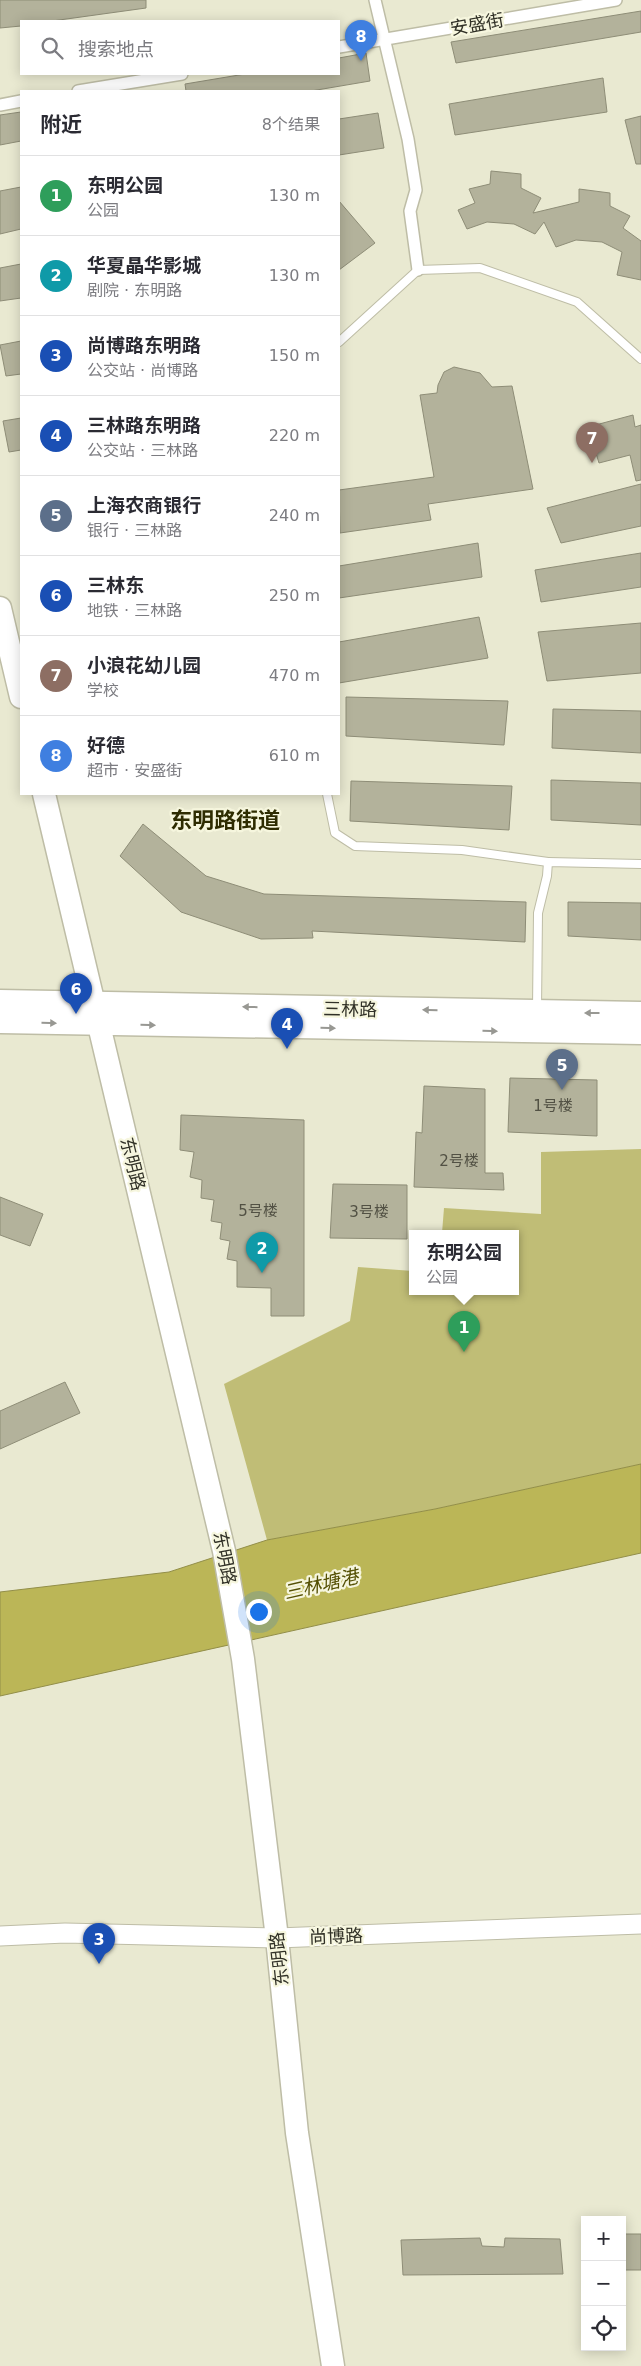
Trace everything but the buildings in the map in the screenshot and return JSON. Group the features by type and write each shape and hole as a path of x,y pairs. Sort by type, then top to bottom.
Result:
{"main road":[{"path":"0,608 20,693"},
{"name":"东明路","path":"44,795 224,1551 243,1659 277,1938 297,2134 332,2366"},
{"name":"三林路","path":"0,1001 96,1014 641,1033"},
{"name":"三林路","path":"0,1022 96,1014 641,1013"}],"street":[{"path":"375,0 408,139 416,190 410,211 418,270"},
{"name":"安盛街","path":"340,47 616,0"},
{"path":"84,90 176,75"},
{"path":"0,104 20,101"},
{"name":"尚博路","path":"0,1936 65,1933 277,1938 539,1930 641,1924"}],"lane":[{"path":"340,341 418,270 480,268 577,302 641,359"},
{"path":"327,795 335,833 355,846 462,850 548,862 641,864"},
{"path":"537,1012 538,913 547,876 548,862"}],"shaded area":[{"path":"641,1149 641,1464 435,1509 267,1540 224,1384 350,1321 358,1267 409,1271 409,1295 519,1295 519,1230 442,1230 444,1208 541,1214 541,1152"}],"water":[{"name":"三林塘港","path":"641,1464 641,1553 0,1696 0,1592 169,1572 267,1540 435,1509"}],"place":[{"name":"好德","path":"361,61"},
{"name":"小浪花幼儿园","path":"592,463"},
{"name":"三林东","path":"76,1014"},
{"name":"三林路东明路","path":"287,1049"},
{"name":"上海农商银行","path":"562,1090"},
{"name":"华夏晶华影城","path":"262,1273"},
{"name":"东明公园","path":"464,1352"},
{"name":"尚博路东明路","path":"99,1964"}],"district":[{"name":"东明路街道","path":"225,820"}]}
